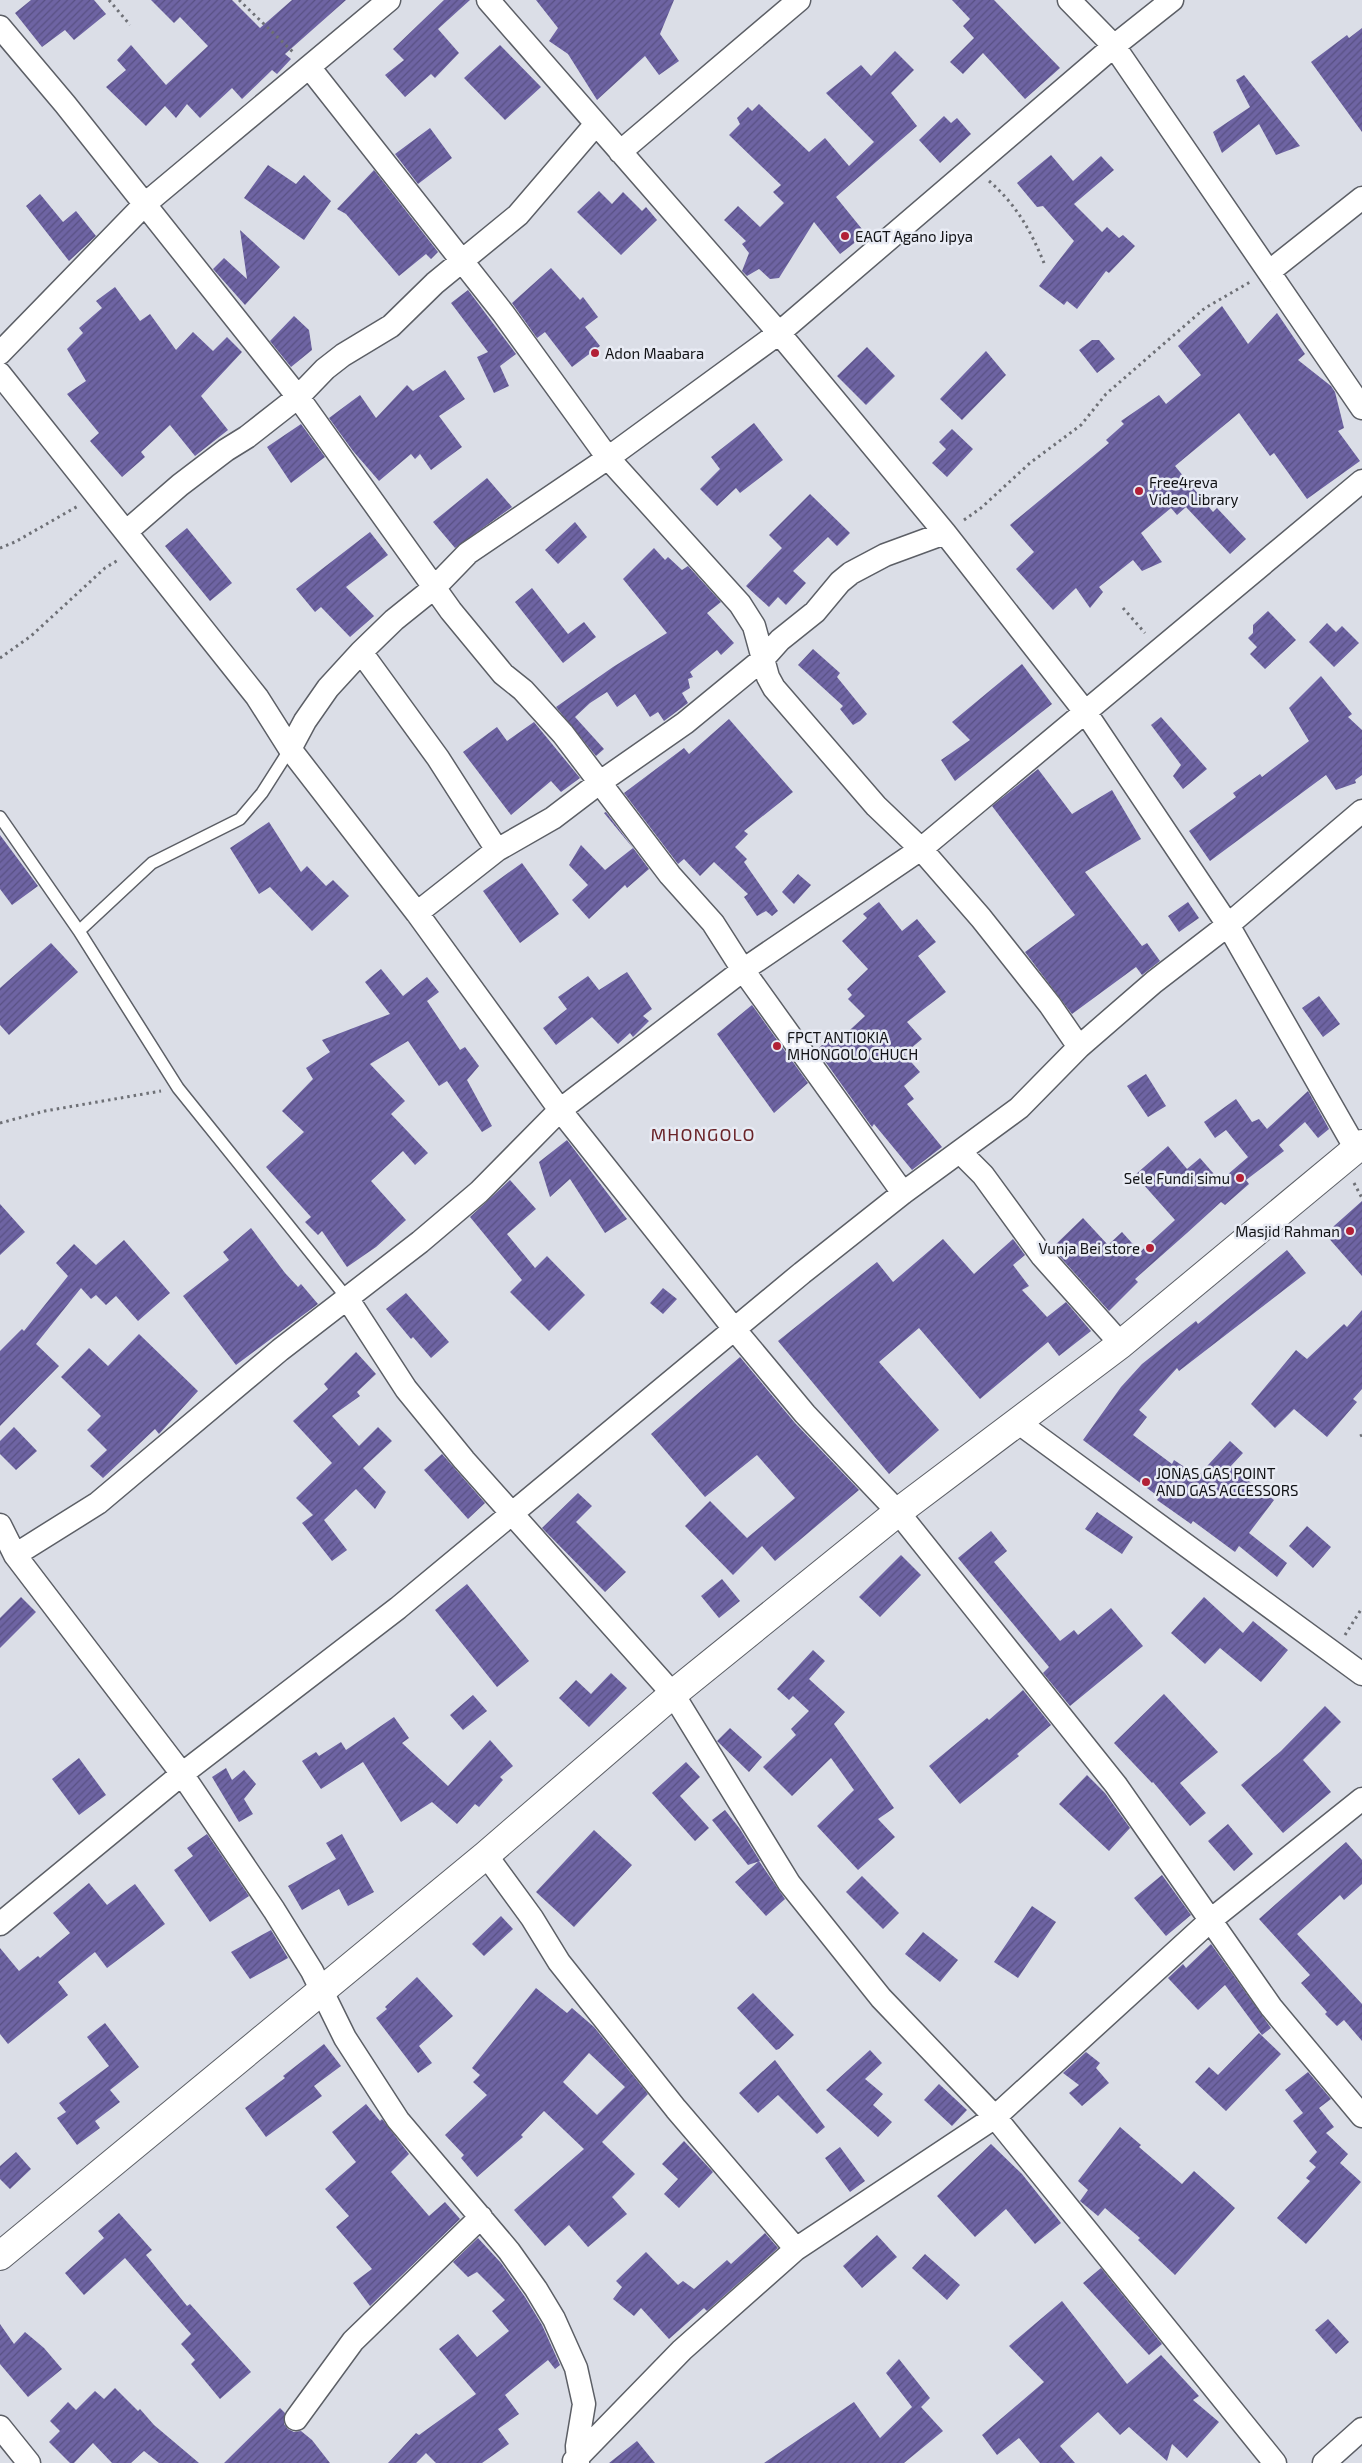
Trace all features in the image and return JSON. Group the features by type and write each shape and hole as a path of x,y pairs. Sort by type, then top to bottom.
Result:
{"street":[{"path":"0,353 144,204 389,0"},
{"path":"0,2256 486,1855 673,1694 898,1512 1019,1423 1121,1344 1359,1147 1228,925 1086,714 945,533 779,332 488,0"},
{"path":"620,152 799,0"},
{"path":"1069,0 1114,46 1270,271 1362,408"},
{"path":"290,749 305,721 328,688 394,620 435,588 468,553 608,458 779,332 1114,46 1172,0"},
{"path":"0,27 298,397 451,611 503,674 523,690 542,710 670,875 713,923 743,970 903,1193"},
{"path":"309,67 528,346 608,458 740,604 754,626 768,677 774,688 876,806 921,849 981,918 1050,1005 1078,1047"},
{"path":"133,539 180,485 226,450 247,437 298,397 325,369 343,355 391,326 461,262 518,215 596,124"},
{"path":"1270,271 1362,198"},
{"path":"0,374 258,697 290,749 417,913 560,1110 735,1330 806,1414 898,1512 1116,1785 1212,1919 1271,2007 1362,2116"},
{"path":"15,1555 98,1503 204,1413 420,1242 479,1192 560,1110 743,970 921,849 1086,714 1362,482"},
{"path":"417,913 497,850 553,818 599,783 685,723 763,659 780,640 815,612 840,582 851,574 885,555 945,533"},
{"path":"361,652 438,758 497,850"},
{"path":"0,1924 182,1774 398,1608 512,1512 903,1193 961,1153 1019,1108 1078,1047 1154,982 1228,925 1362,811"},
{"path":"961,1153 983,1175 1042,1256 1121,1344"},
{"path":"347,1298 406,1389 464,1460 673,1694 789,1883 881,1998 995,2117 1275,2463"},
{"path":"1019,1423 1362,1674"},
{"path":"0,1525 15,1555 182,1774 274,1910 322,1990 345,2038 398,2120 509,2250 536,2289 554,2319 576,2368 584,2404 574,2462"},
{"path":"574,2462 631,2400 682,2350 796,2248 995,2117 1212,1919 1362,1799"},
{"path":"486,1855 532,1918 560,1962 688,2123 796,2248"},
{"path":"296,2419 359,2335 482,2217"},
{"path":"0,2427 29,2463"},
{"path":"1324,2463 1362,2429"}],"lane":[{"path":"79,931 152,863 240,819 262,793 290,749"},
{"path":"0,817 79,931 178,1088 347,1298"}],"path":[{"path":"109,0 130,25"},
{"path":"239,0 309,67"},
{"path":"969,170 985,177 1008,198 1033,235 1044,264"},
{"path":"945,533 981,508 1030,463 1081,425 1106,394 1205,308 1270,271"},
{"path":"0,548 15,542 98,496"},
{"path":"0,658 31,636 105,568 133,539"},
{"path":"1123,608 1161,650"},
{"path":"0,1123 45,1111 178,1088"},
{"path":"1333,1653 1362,1608"}],"building":[{"path":"31,0 94,0 106,14 74,40 65,30 42,47 15,13"},
{"path":"151,0 232,0 260,28 292,0 346,0 285,54 291,59 277,74 272,70 242,99 232,88 200,118 187,104 176,118 165,106 146,126 106,87 126,70 117,60 131,45 166,85 208,46 180,17 174,23"},
{"path":"444,0 470,0 438,29 459,53 435,78 431,74 405,97 385,75 404,60 393,49"},
{"path":"536,0 674,0 660,34 679,61 659,75 645,56 597,100 568,54 549,41 558,28"},
{"path":"952,0 994,0 1060,68 1025,99 983,53 963,74 950,62 974,38 963,26 970,19"},
{"path":"1362,28 1362,132 1311,62 1347,35 1349,38"},
{"path":"500,45 541,87 505,120 464,78"},
{"path":"895,51 914,70 891,93 917,126 836,197 866,234 840,254 814,222 779,278 770,279 759,269 747,276 742,271 749,253 742,244 746,241 724,220 738,206 760,227 784,203 773,192 781,185 729,135 740,124 737,118 748,107 752,111 759,104 809,152 825,138 849,166 874,142 826,93 861,65 871,76"},
{"path":"1244,75 1300,146 1276,155 1259,124 1222,153 1213,132 1250,107 1236,80"},
{"path":"944,116 951,123 957,118 971,134 940,163 919,140"},
{"path":"430,128 452,158 418,184 395,154"},
{"path":"1051,155 1073,181 1101,156 1114,170 1074,204 1102,232 1107,227 1119,238 1123,235 1135,246 1109,273 1106,271 1077,309 1067,301 1064,305 1039,286 1074,241 1043,206 1037,207 1017,183"},
{"path":"268,165 296,184 304,175 331,201 304,240 244,198"},
{"path":"374,170 438,252 431,259 426,254 399,276 346,214 337,209"},
{"path":"599,191 612,204 623,192 642,211 646,207 657,220 621,255 577,212"},
{"path":"40,194 63,222 76,211 96,236 69,261 26,206"},
{"path":"240,230 280,267 245,305 213,269 224,258 247,279"},
{"path":"551,268 580,300 583,297 598,317 585,327 600,346 572,367 545,332 537,338 512,303"},
{"path":"115,287 140,321 150,314 176,350 193,332 213,351 227,337 242,352 201,396 228,430 195,456 170,425 141,452 145,457 122,477 90,441 99,433 67,394 86,381 67,349 83,333 79,328 102,308 96,301"},
{"path":"468,290 516,354 500,366 509,386 494,393 477,357 488,352 451,303"},
{"path":"1222,306 1248,344 1277,313 1305,354 1298,360 1331,386 1335,392 1344,428 1338,431 1360,461 1307,499 1274,453 1270,456 1239,413 1175,466 1213,512 1217,508 1246,539 1230,554 1186,507 1177,515 1171,508 1141,533 1162,562 1142,571 1133,560 1099,587 1103,592 1090,608 1076,588 1053,610 1016,569 1034,552 1010,525 1109,443 1106,440 1124,424 1121,421 1159,395 1166,404 1201,375 1178,346"},
{"path":"294,316 309,330 312,350 291,367 270,341"},
{"path":"1092,340 1099,340 1115,359 1097,373 1079,350"},
{"path":"867,347 895,376 866,405 837,376"},
{"path":"986,351 1006,375 962,420 940,399"},
{"path":"445,370 465,399 439,416 462,447 431,470 420,454 415,459 411,454 379,481 353,451 329,418 360,395 376,418 407,385 413,391"},
{"path":"754,423 783,460 740,493 736,488 717,506 700,489 720,469 711,457"},
{"path":"301,424 325,457 291,483 267,447"},
{"path":"952,429 973,449 947,477 932,463 946,449 939,442"},
{"path":"487,478 512,507 455,548 433,522"},
{"path":"810,494 850,533 837,546 828,537 793,571 806,583 786,605 778,597 769,607 746,586 782,548 769,535"},
{"path":"575,522 587,537 558,564 545,550"},
{"path":"187,528 232,583 210,601 165,546"},
{"path":"370,532 388,555 346,587 374,616 350,637 321,607 315,612 296,589"},
{"path":"654,548 665,560 668,557 682,570 688,566 721,602 707,613 734,643 721,655 717,650 690,672 693,677 688,679 690,688 682,693 688,703 664,721 658,712 650,717 635,694 617,707 607,692 590,703 575,717 604,749 596,756 556,707 613,667 667,633 623,579"},
{"path":"532,588 568,634 584,622 596,637 563,663 515,602"},
{"path":"1268,611 1296,640 1265,669 1250,654 1257,647 1248,638 1253,633 1253,625"},
{"path":"1327,623 1336,632 1342,626 1359,643 1334,667 1309,642"},
{"path":"813,649 840,673 837,677 867,714 860,721 853,725 840,709 843,706 798,665"},
{"path":"1022,664 1052,704 955,781 941,760 970,740 952,722"},
{"path":"1321,676 1352,714 1348,717 1362,730 1362,775 1355,780 1356,783 1336,790 1326,775 1210,861 1189,831 1236,797 1233,793 1260,774 1262,777 1309,741 1289,708"},
{"path":"1161,717 1207,769 1183,789 1173,776 1181,765 1151,725"},
{"path":"729,719 793,792 744,831 748,834 735,847 747,859 744,862 778,911 772,916 766,911 757,916 744,897 748,894 714,862 700,876 684,859 678,864 624,793 684,748 689,754"},
{"path":"534,722 580,778 561,792 551,781 511,815 463,752 497,727 507,741"},
{"path":"1038,769 1072,814 1112,790 1141,839 1085,872 1142,946 1147,943 1160,961 1142,975 1136,967 1072,1014 1025,952 1075,915 992,806"},
{"path":"606,812 649,869 627,888 625,885 589,919 572,900 588,885 569,865 581,845 605,870 633,848 604,813"},
{"path":"269,822 301,872 307,866 326,886 333,880 349,896 312,931 270,887 259,894 230,848"},
{"path":"0,835 38,886 12,905 0,889"},
{"path":"522,863 559,914 520,943 483,891"},
{"path":"798,874 811,885 794,904 782,892"},
{"path":"879,902 902,931 917,919 936,942 918,956 946,992 907,1022 922,1039 904,1054 920,1072 904,1086 914,1099 907,1104 942,1147 912,1170 874,1124 872,1127 817,1050 833,1034 839,1040 865,1016 848,999 852,995 847,989 868,969 842,941 867,918 863,914"},
{"path":"1188,902 1199,918 1179,932 1168,916"},
{"path":"51,943 78,972 9,1035 0,1025 0,988"},
{"path":"381,969 403,996 427,977 439,992 427,1001 460,1050 465,1047 479,1066 467,1080 492,1126 482,1132 447,1081 439,1086 408,1041 370,1064 405,1101 391,1114 428,1153 415,1165 403,1151 371,1181 406,1220 376,1247 347,1267 322,1231 318,1235 305,1222 311,1217 266,1167 304,1132 282,1111 313,1079 306,1068 330,1052 322,1040 390,1014 365,982"},
{"path":"627,972 652,1009 643,1016 649,1021 633,1037 630,1033 618,1044 592,1017 556,1045 543,1028 567,1009 558,997 588,976 599,990"},
{"path":"1319,996 1340,1024 1323,1037 1302,1008"},
{"path":"752,1005 808,1083 774,1113 717,1034"},
{"path":"1146,1074 1166,1106 1148,1117 1127,1086"},
{"path":"1308,1091 1329,1129 1318,1138 1305,1122 1279,1145 1284,1151 1246,1180 1249,1184 1225,1205 1221,1202 1135,1279 1138,1282 1109,1311 1052,1248 1083,1218 1108,1245 1122,1232 1140,1252 1175,1220 1135,1175 1168,1146 1187,1169 1200,1158 1220,1181 1248,1157 1226,1130 1215,1138 1204,1122 1236,1099 1252,1122 1259,1119 1267,1129"},
{"path":"567,1140 627,1219 605,1233 570,1179 550,1197 539,1162"},
{"path":"510,1180 536,1209 507,1234 535,1268 547,1256 585,1295 549,1331 510,1292 522,1280 470,1217"},
{"path":"1362,1201 1362,1276 1325,1234"},
{"path":"0,1204 25,1232 0,1255"},
{"path":"251,1228 285,1273 298,1287 301,1284 318,1304 236,1365 183,1296 229,1260 223,1252"},
{"path":"943,1239 974,1274 1013,1239 1025,1255 1013,1265 1029,1286 1022,1290 1047,1317 1066,1302 1091,1331 1059,1356 1048,1342 980,1399 919,1328 879,1362 939,1430 889,1474 778,1341 877,1262 893,1282"},
{"path":"124,1240 170,1293 138,1321 116,1296 106,1305 96,1295 91,1299 81,1288 36,1344 59,1366 0,1426 0,1351 22,1329 24,1331 68,1276 56,1263 74,1244 96,1265"},
{"path":"1287,1250 1306,1273 1179,1371 1177,1368 1139,1410 1147,1417 1133,1435 1172,1464 1174,1460 1198,1476 1230,1441 1243,1453 1230,1467 1274,1500 1249,1533 1287,1563 1277,1577 1239,1546 1235,1552 1193,1521 1191,1524 1157,1500 1159,1497 1083,1440 1121,1387 1142,1364 1196,1321 1198,1324"},
{"path":"663,1288 677,1299 663,1314 650,1303"},
{"path":"406,1293 449,1342 431,1358 413,1337 411,1339 386,1309"},
{"path":"1362,1310 1362,1389 1353,1399 1357,1402 1327,1437 1294,1409 1275,1428 1251,1404 1296,1350 1307,1359 1344,1324 1347,1327"},
{"path":"139,1334 198,1391 159,1434 155,1429 103,1478 90,1466 107,1450 87,1430 101,1416 61,1377 89,1348 108,1366"},
{"path":"356,1352 376,1374 357,1392 360,1396 332,1416 359,1446 378,1427 392,1441 363,1468 386,1492 375,1509 356,1489 324,1520 347,1550 332,1561 302,1523 313,1515 296,1498 332,1463 293,1421 328,1389 324,1384"},
{"path":"740,1357 795,1423 859,1490 775,1561 762,1546 733,1575 685,1526 710,1501 747,1538 795,1498 757,1455 705,1497 651,1434"},
{"path":"14,1427 37,1451 16,1470 0,1454 0,1441"},
{"path":"442,1454 485,1503 468,1519 424,1470"},
{"path":"578,1493 592,1506 576,1522 626,1572 605,1592 542,1528"},
{"path":"1097,1512 1133,1537 1122,1554 1085,1529"},
{"path":"1307,1526 1331,1547 1313,1568 1289,1546"},
{"path":"991,1531 1007,1551 994,1562 1060,1641 1074,1630 1078,1635 1111,1608 1143,1646 1070,1706 1043,1673 1049,1667 958,1558"},
{"path":"901,1555 921,1575 880,1617 859,1597"},
{"path":"722,1579 740,1601 719,1618 701,1596"},
{"path":"467,1584 529,1661 497,1687 435,1610"},
{"path":"21,1597 36,1612 0,1648 0,1618"},
{"path":"1204,1597 1243,1633 1253,1621 1288,1650 1261,1682 1220,1648 1205,1664 1171,1633"},
{"path":"813,1650 825,1661 809,1679 845,1712 834,1724 894,1808 878,1819 895,1837 858,1870 817,1826 854,1790 831,1758 792,1796 763,1767 796,1735 791,1729 809,1711 793,1696 789,1700 777,1689"},
{"path":"611,1673 627,1688 589,1727 559,1698 576,1680 591,1694"},
{"path":"1023,1690 1051,1725 1017,1754 1019,1756 960,1804 929,1766 987,1718 989,1720"},
{"path":"1164,1694 1218,1752 1180,1783 1206,1813 1190,1826 1153,1782 1114,1743"},
{"path":"473,1695 487,1711 463,1730 450,1715"},
{"path":"1325,1706 1341,1722 1303,1760 1331,1792 1283,1833 1241,1785 1281,1751"},
{"path":"394,1717 409,1738 402,1743 448,1786 490,1740 513,1766 500,1777 503,1780 479,1807 475,1804 457,1824 432,1802 401,1822 363,1762 321,1789 302,1761 316,1752 319,1756 341,1742 346,1750"},
{"path":"730,1728 762,1757 749,1772 717,1741"},
{"path":"79,1758 106,1795 79,1815 52,1779"},
{"path":"686,1762 700,1777 680,1796 709,1828 695,1841 652,1793"},
{"path":"226,1768 232,1780 244,1770 256,1784 244,1799 253,1814 239,1822 212,1777"},
{"path":"1087,1775 1105,1793 1130,1828 1109,1851 1059,1804"},
{"path":"725,1810 740,1829 760,1861 748,1865 712,1820"},
{"path":"1228,1824 1253,1854 1234,1871 1208,1841"},
{"path":"594,1830 632,1865 574,1927 536,1892"},
{"path":"207,1834 249,1896 210,1922 174,1870 193,1856 187,1848"},
{"path":"342,1834 374,1892 348,1906 339,1889 302,1910 288,1886 336,1859 326,1843"},
{"path":"1346,1842 1362,1860 1362,1884 1344,1900 1340,1895 1297,1934 1362,2004 1362,2041 1344,2020 1337,2026 1325,2014 1327,2012 1301,1983 1310,1975 1259,1919"},
{"path":"759,1861 785,1899 766,1916 735,1882"},
{"path":"1162,1875 1191,1915 1166,1936 1134,1898"},
{"path":"862,1876 899,1913 883,1929 846,1892"},
{"path":"89,1883 107,1905 135,1884 165,1924 107,1968 95,1952 58,1982 68,1995 8,2044 0,2034 0,1948 19,1971 38,1956 40,1958 70,1933 53,1913"},
{"path":"1032,1906 1056,1922 1018,1978 994,1962"},
{"path":"501,1916 513,1929 484,1956 472,1944"},
{"path":"271,1930 288,1958 250,1979 231,1952"},
{"path":"923,1932 958,1960 940,1982 905,1954"},
{"path":"1211,1944 1271,2028 1262,2035 1225,1985 1198,2010 1168,1978 1183,1964 1186,1968"},
{"path":"417,1977 453,2016 419,2046 432,2063 418,2073 376,2018"},
{"path":"536,1988 567,2013 572,2008 594,2027 648,2094 602,2142 635,2174 612,2197 627,2214 588,2247 569,2225 545,2246 514,2210 584,2149 544,2111 521,2135 523,2137 477,2177 461,2158 464,2155 445,2135 487,2095 473,2082 480,2075 472,2068","holes":["589,2053 625,2087 597,2115 563,2082"]},
{"path":"753,1993 794,2035 779,2049 776,2050 737,2008"},
{"path":"105,2023 139,2067 110,2090 120,2102 95,2121 100,2128 77,2145 57,2118 66,2112 59,2103 109,2066 87,2037"},
{"path":"1259,2033 1281,2054 1226,2111 1195,2082 1209,2067 1218,2075"},
{"path":"324,2044 341,2066 314,2086 322,2096 266,2137 245,2108 285,2078 283,2076"},
{"path":"870,2050 882,2063 865,2079 883,2094 873,2105 892,2122 878,2137 826,2090"},
{"path":"1086,2052 1100,2063 1096,2068 1109,2083 1082,2106 1069,2093 1079,2085 1063,2073"},
{"path":"775,2060 825,2127 817,2134 778,2095 758,2113 739,2093"},
{"path":"1308,2072 1331,2099 1319,2108 1334,2127 1326,2133 1348,2154 1340,2163 1361,2182 1306,2244 1277,2218 1310,2181 1306,2178 1316,2167 1309,2161 1317,2152 1293,2121 1303,2113 1285,2090"},
{"path":"939,2084 967,2110 952,2126 924,2100"},
{"path":"366,2104 380,2121 382,2119 409,2154 391,2172 429,2216 445,2202 460,2219 370,2306 353,2283 372,2269 336,2227 349,2216 325,2189 356,2162 332,2132"},
{"path":"1120,2127 1141,2145 1139,2147 1182,2184 1194,2171 1235,2208 1175,2275 1138,2240 1140,2238 1105,2208 1098,2216 1080,2201 1088,2190 1078,2181"},
{"path":"684,2141 713,2172 679,2208 664,2194 678,2179 662,2164"},
{"path":"991,2144 1022,2174 1061,2223 1035,2244 1006,2209 975,2237 937,2196"},
{"path":"840,2147 865,2181 850,2192 825,2158"},
{"path":"16,2152 31,2169 10,2189 0,2179 0,2166"},
{"path":"119,2213 152,2250 146,2255 187,2306 190,2304 251,2372 220,2399 191,2364 195,2360 181,2344 191,2334 125,2258 84,2295 65,2273 104,2238 98,2231"},
{"path":"765,2233 778,2248 707,2311 704,2308 669,2339 641,2308 634,2316 613,2299 622,2287 616,2281 646,2252 678,2285 683,2281 694,2289 727,2260 731,2264"},
{"path":"877,2235 897,2257 862,2288 843,2266"},
{"path":"478,2238 501,2263 525,2297 542,2325 560,2365 555,2369 548,2360 505,2395 519,2414 498,2429 509,2444 482,2463 436,2463 426,2453 416,2463 388,2463 416,2433 419,2435 476,2394 439,2349 458,2334 477,2357 509,2331 492,2311 505,2300 477,2272 468,2277 453,2262"},
{"path":"925,2254 960,2285 947,2300 912,2268"},
{"path":"1101,2268 1162,2344 1149,2355 1083,2283"},
{"path":"1062,2301 1127,2384 1161,2355 1199,2396 1193,2400 1219,2422 1187,2458 1172,2444 1167,2461 1129,2427 1120,2435 1098,2412 1060,2446 1075,2463 1040,2463 1019,2438 997,2455 982,2435 1044,2382 1009,2346"},
{"path":"1328,2319 1349,2342 1336,2354 1315,2330"},
{"path":"0,2324 14,2344 25,2332 44,2348 62,2369 28,2397 0,2364"},
{"path":"899,2359 930,2398 921,2407 943,2431 904,2463 764,2463 854,2402 880,2438 912,2407 886,2373"},
{"path":"115,2388 138,2411 140,2409 154,2425 199,2463 159,2463 144,2451 131,2463 112,2463 93,2443 74,2463 70,2463 49,2442 60,2431 50,2421 68,2402 76,2410 95,2391 104,2399"},
{"path":"280,2408 285,2413 284,2424 288,2429 294,2432 301,2431 312,2440 330,2463 224,2463"},
{"path":"637,2441 655,2463 609,2463"}],"place":[{"name":"EAGT Agano Jipya","path":"845,236"},
{"name":"Adon Maabara","path":"595,353"},
{"name":"Free4reva Video Library","path":"1139,491"},
{"name":"FPCT ANTIOKIA MHONGOLO CHUCH","path":"777,1046"},
{"name":"Sele Fundi simu","path":"1240,1178"},
{"name":"Masjid Rahman","path":"1350,1231"},
{"name":"Vunja Bei store","path":"1150,1248"},
{"name":"JONAS GAS POINT AND GAS ACCESSORS","path":"1146,1482"}],"district":[{"name":"MHONGOLO","path":"703,1134"}]}
